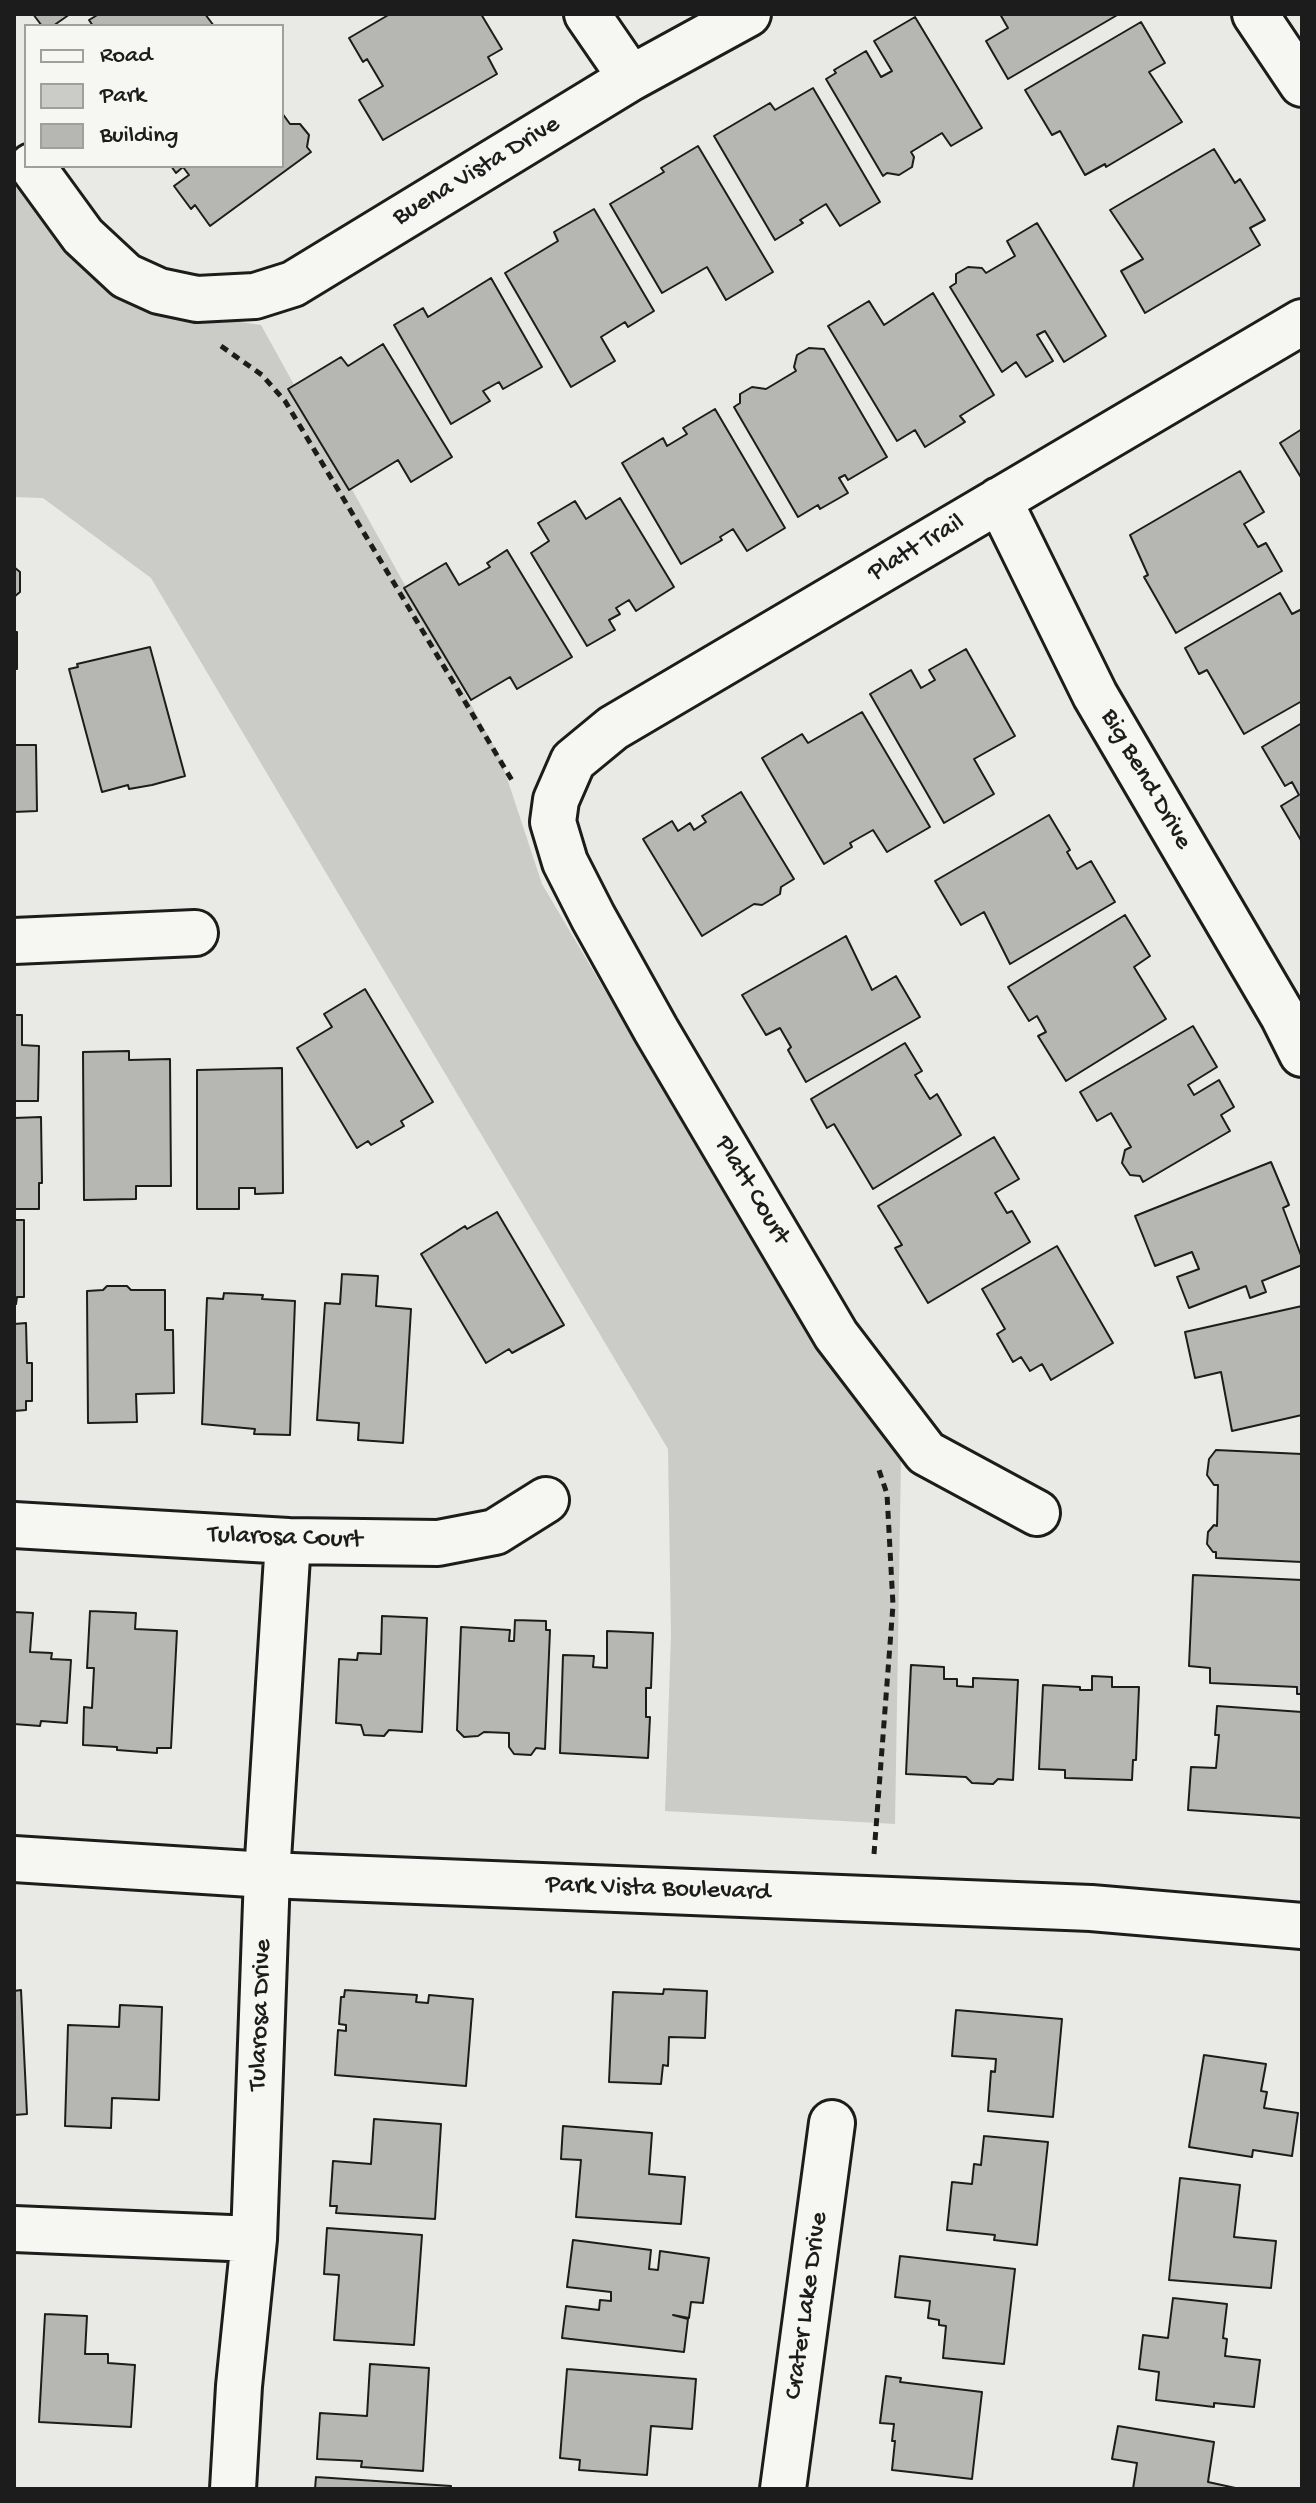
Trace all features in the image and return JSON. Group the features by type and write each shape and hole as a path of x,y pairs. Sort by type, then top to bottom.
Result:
{"street":[{"path":"587,14 631,78"},
{"name":"Buena Vista Drive","path":"33,168 83,236 126,276 159,291 197,299 255,296 293,284 631,78 748,14"},
{"path":"1255,14 1302,84"},
{"name":"Platt Trail","path":"536,794 613,728 1302,322"},
{"name":"Big Bend Drive","path":"999,500 1095,695 1283,1016 1302,1054"},
{"name":"Platt Court","path":"536,794 553,822 565,862 593,917 836,1335 926,1453 1037,1513"},
{"path":"14,941 195,933"},
{"name":"Tularosa Court","path":"14,1525 288,1541 438,1543 495,1532 546,1500"},
{"name":"Tularosa Drive","path":"233,2489 239,2386 254,2239 267,1875 288,1541"},
{"name":"Park Vista Boulevard","path":"14,1859 267,1875 1091,1908 1302,1926"},
{"name":"Crater Lake Drive","path":"783,2489 832,2123"},
{"path":"14,2229 254,2239"}],"path":[{"path":"212,345 223,346 262,375 285,401 536,794"},
{"path":"870,1899 893,1605 887,1494 877,1464"}],"green space":[{"path":"14,170 70,247 131,306 261,325 500,757 542,884 780,1287 901,1460 895,1824 665,1811 671,1635 668,1449 151,578 43,498 14,497"}],"building":[{"path":"33,14 70,14 56,24 40,24"},
{"path":"99,14 205,14 212,24 92,24 89,20"},
{"path":"390,14 481,14 502,49 488,57 497,74 383,140 359,100 383,86 367,59 363,62 349,38"},
{"path":"1000,14 1119,14 1008,79 986,41 1008,28"},
{"path":"915,17 982,128 951,146 942,133 911,152 914,157 912,167 899,175 887,173 883,176 826,79 836,73 834,70 866,51 881,77 892,71 874,41"},
{"path":"1141,22 1165,63 1149,72 1182,122 1106,167 1105,164 1085,175 1060,131 1052,135 1025,90"},
{"path":"813,88 880,202 840,226 826,204 775,240 714,136 770,103 775,110"},
{"path":"284,116 290,124 300,124 309,135 307,147 311,152 210,226 195,205 191,209 174,186 189,175 184,168 284,168"},
{"path":"698,146 773,272 726,300 707,267 662,293 610,204 664,172 661,168"},
{"path":"1214,149 1235,183 1240,179 1265,220 1250,228 1260,245 1145,313 1121,271 1143,259 1110,210"},
{"path":"594,209 654,311 628,327 625,322 601,337 615,361 571,387 505,273 558,241 554,232"},
{"path":"1037,223 1106,336 1064,362 1045,331 1037,335 1053,361 1026,377 1016,362 1002,372 950,287 956,283 956,274 968,267 982,268 986,273 1015,256 1007,241"},
{"path":"491,278 542,367 503,389 499,382 483,391 490,401 451,424 394,325 423,308 428,317"},
{"path":"933,293 994,395 960,416 965,422 925,447 915,430 897,441 828,326 869,301 884,325"},
{"path":"383,344 452,457 411,482 398,460 349,490 288,389 341,357 348,366"},
{"path":"809,348 824,349 887,457 848,480 845,475 839,478 848,493 798,517 734,407 740,403 740,394 752,387 766,389 796,371 797,355"},
{"path":"715,409 785,528 747,551 733,529 720,537 722,540 681,564 622,463 663,438 667,446 687,434 683,428"},
{"path":"1302,429 1302,479 1280,443"},
{"path":"1240,471 1264,512 1244,524 1258,547 1266,543 1282,571 1176,633 1144,577 1148,575 1130,535"},
{"path":"620,498 674,587 636,611 629,600 616,608 620,614 609,620 615,630 587,646 531,553 549,541 538,523 575,501 586,519"},
{"path":"507,550 572,657 517,689 510,677 471,700 404,588 446,563 459,585 490,567 487,563"},
{"path":"14,567 20,572 20,592 14,597"},
{"path":"1280,593 1292,614 1302,609 1302,701 1244,734 1207,670 1199,674 1185,648"},
{"path":"14,632 17,632 17,669 14,669"},
{"path":"150,647 185,776 152,785 129,789 128,785 102,792 69,669 78,667 77,664"},
{"path":"966,649 1015,736 974,759 994,794 944,823 870,694 911,670 921,688 935,680 929,670"},
{"path":"862,712 930,827 887,852 873,830 850,843 852,847 824,864 762,758 802,734 808,743"},
{"path":"1302,723 1302,842 1281,806 1299,795 1292,782 1285,786 1262,747"},
{"path":"14,745 36,745 37,811 14,812"},
{"path":"741,792 794,879 781,887 780,894 762,905 754,904 702,936 643,839 672,821 678,831 690,823 694,830 706,822 702,816"},
{"path":"1049,815 1070,850 1067,852 1077,869 1091,861 1115,902 1010,964 984,912 961,925 935,881"},
{"path":"1125,915 1150,956 1134,967 1166,1019 1066,1081 1038,1036 1046,1032 1037,1016 1029,1021 1008,987"},
{"path":"846,936 872,990 896,976 920,1017 806,1082 780,1028 766,1035 742,995"},
{"path":"365,989 433,1102 401,1121 404,1126 371,1145 368,1141 357,1148 297,1048 332,1027 324,1014"},
{"path":"14,1015 22,1015 22,1045 39,1046 38,1101 14,1101"},
{"path":"1193,1026 1217,1067 1188,1085 1194,1095 1219,1080 1234,1107 1221,1115 1230,1131 1143,1182 1140,1176 1130,1175 1122,1163 1125,1150 1131,1147 1111,1113 1097,1121 1080,1092"},
{"path":"905,1043 922,1071 915,1075 930,1099 937,1094 961,1135 873,1189 834,1124 827,1128 811,1099"},
{"path":"129,1051 129,1060 170,1059 171,1186 136,1186 136,1199 84,1200 83,1052"},
{"path":"282,1068 283,1193 255,1194 255,1188 239,1188 239,1209 197,1209 197,1070"},
{"path":"41,1117 42,1183 39,1183 39,1209 14,1209 14,1118"},
{"path":"994,1137 1019,1179 995,1193 1007,1213 1012,1211 1030,1242 928,1303 895,1248 902,1245 878,1206"},
{"path":"1271,1162 1289,1205 1283,1208 1302,1265 1262,1281 1266,1292 1250,1298 1246,1286 1189,1308 1177,1277 1199,1269 1192,1252 1155,1266 1135,1216"},
{"path":"497,1212 564,1325 512,1353 509,1349 486,1363 421,1254 465,1226 467,1229"},
{"path":"14,1220 24,1220 24,1297 17,1297 16,1304 14,1304"},
{"path":"1057,1246 1113,1343 1051,1380 1042,1364 1030,1371 1021,1357 1013,1362 997,1334 1005,1329 982,1289"},
{"path":"342,1274 378,1276 376,1306 411,1309 403,1443 358,1440 359,1423 317,1420 325,1303 340,1304"},
{"path":"107,1286 165,1290 165,1330 173,1330 174,1393 136,1394 137,1422 88,1423 87,1291 103,1290"},
{"path":"224,1293 295,1301 290,1435 254,1434 255,1429 202,1424 207,1298 223,1299"},
{"path":"1302,1306 1302,1415 1232,1431 1221,1372 1195,1378 1185,1332"},
{"path":"26,1323 27,1363 32,1363 32,1401 26,1401 26,1410 14,1411 14,1324"},
{"path":"1216,1450 1302,1454 1302,1562 1216,1558 1216,1552 1207,1544 1208,1532 1214,1525 1217,1526 1218,1485 1214,1485 1207,1475 1209,1459"},
{"path":"1193,1575 1302,1580 1302,1694 1297,1694 1297,1687 1210,1683 1210,1668 1189,1666"},
{"path":"90,1611 136,1613 135,1629 177,1631 171,1748 157,1748 157,1753 83,1745 84,1707 92,1708 94,1668 87,1668"},
{"path":"14,1612 33,1613 30,1652 52,1653 51,1659 71,1660 67,1723 41,1721 40,1726 14,1724"},
{"path":"382,1616 427,1618 422,1732 389,1730 384,1736 364,1735 361,1725 336,1723 339,1659 357,1660 358,1653 381,1654"},
{"path":"515,1620 546,1621 546,1630 550,1630 545,1749 536,1748 531,1755 514,1754 509,1747 509,1733 484,1732 478,1736 464,1737 457,1730 461,1627 510,1630 509,1641 514,1641"},
{"path":"607,1631 653,1633 651,1688 646,1688 646,1717 650,1717 648,1758 560,1753 563,1655 594,1656 593,1667 607,1668"},
{"path":"911,1665 944,1667 944,1679 957,1679 957,1686 973,1687 973,1678 1018,1680 1013,1780 998,1779 993,1784 972,1783 966,1777 906,1774"},
{"path":"1092,1676 1112,1677 1112,1687 1139,1687 1136,1760 1133,1760 1132,1780 1065,1778 1065,1770 1039,1769 1043,1685 1092,1690"},
{"path":"1217,1706 1302,1712 1302,1818 1188,1810 1191,1767 1216,1768 1219,1735 1215,1735"},
{"path":"664,1989 707,1991 705,2038 669,2037 668,2066 663,2065 661,2084 609,2082 613,1992 663,1994"},
{"path":"21,1990 27,2114 14,2115 14,1991"},
{"path":"345,1990 417,1995 416,2002 428,2003 429,1995 473,1999 466,2086 335,2075 338,2030 346,2031 346,2025 339,2024 341,1997 344,1997"},
{"path":"120,2005 162,2007 159,2100 112,2098 111,2128 65,2126 68,2025 119,2027"},
{"path":"956,2010 1062,2019 1053,2117 988,2111 991,2071 995,2072 996,2059 952,2056"},
{"path":"1204,2055 1266,2064 1261,2091 1267,2092 1264,2108 1298,2113 1292,2156 1253,2150 1252,2157 1189,2147"},
{"path":"374,2119 441,2124 435,2219 336,2213 337,2206 330,2206 333,2161 371,2164"},
{"path":"563,2126 652,2133 649,2174 685,2177 681,2224 576,2217 581,2160 561,2159"},
{"path":"984,2136 1048,2142 1037,2245 994,2240 995,2235 947,2230 952,2182 972,2184 974,2164 981,2165"},
{"path":"1180,2178 1240,2185 1234,2237 1276,2241 1271,2288 1169,2280"},
{"path":"327,2228 422,2235 414,2345 334,2340 339,2275 324,2274"},
{"path":"573,2240 651,2250 649,2269 658,2270 660,2251 709,2258 703,2303 691,2302 689,2318 673,2315 688,2319 684,2352 562,2338 566,2306 599,2310 600,2300 611,2301 611,2292 567,2287"},
{"path":"900,2256 1015,2269 1004,2364 943,2358 946,2326 939,2325 939,2320 928,2318 930,2301 895,2297"},
{"path":"1173,2298 1227,2304 1223,2338 1227,2339 1225,2356 1260,2360 1254,2407 1214,2403 1214,2407 1156,2400 1159,2372 1139,2369 1143,2335 1168,2338"},
{"path":"45,2314 87,2316 85,2354 108,2354 108,2363 135,2365 131,2427 39,2422"},
{"path":"370,2364 429,2368 423,2471 361,2467 362,2461 317,2459 320,2413 367,2416"},
{"path":"567,2369 696,2379 692,2429 651,2426 647,2475 579,2470 580,2460 560,2458"},
{"path":"886,2376 901,2378 900,2382 982,2392 972,2479 892,2470 894,2424 880,2423"},
{"path":"1118,2426 1214,2442 1208,2482 1240,2489 1133,2489 1137,2463 1112,2459"},
{"path":"316,2477 451,2486 451,2489 315,2489"}]}
